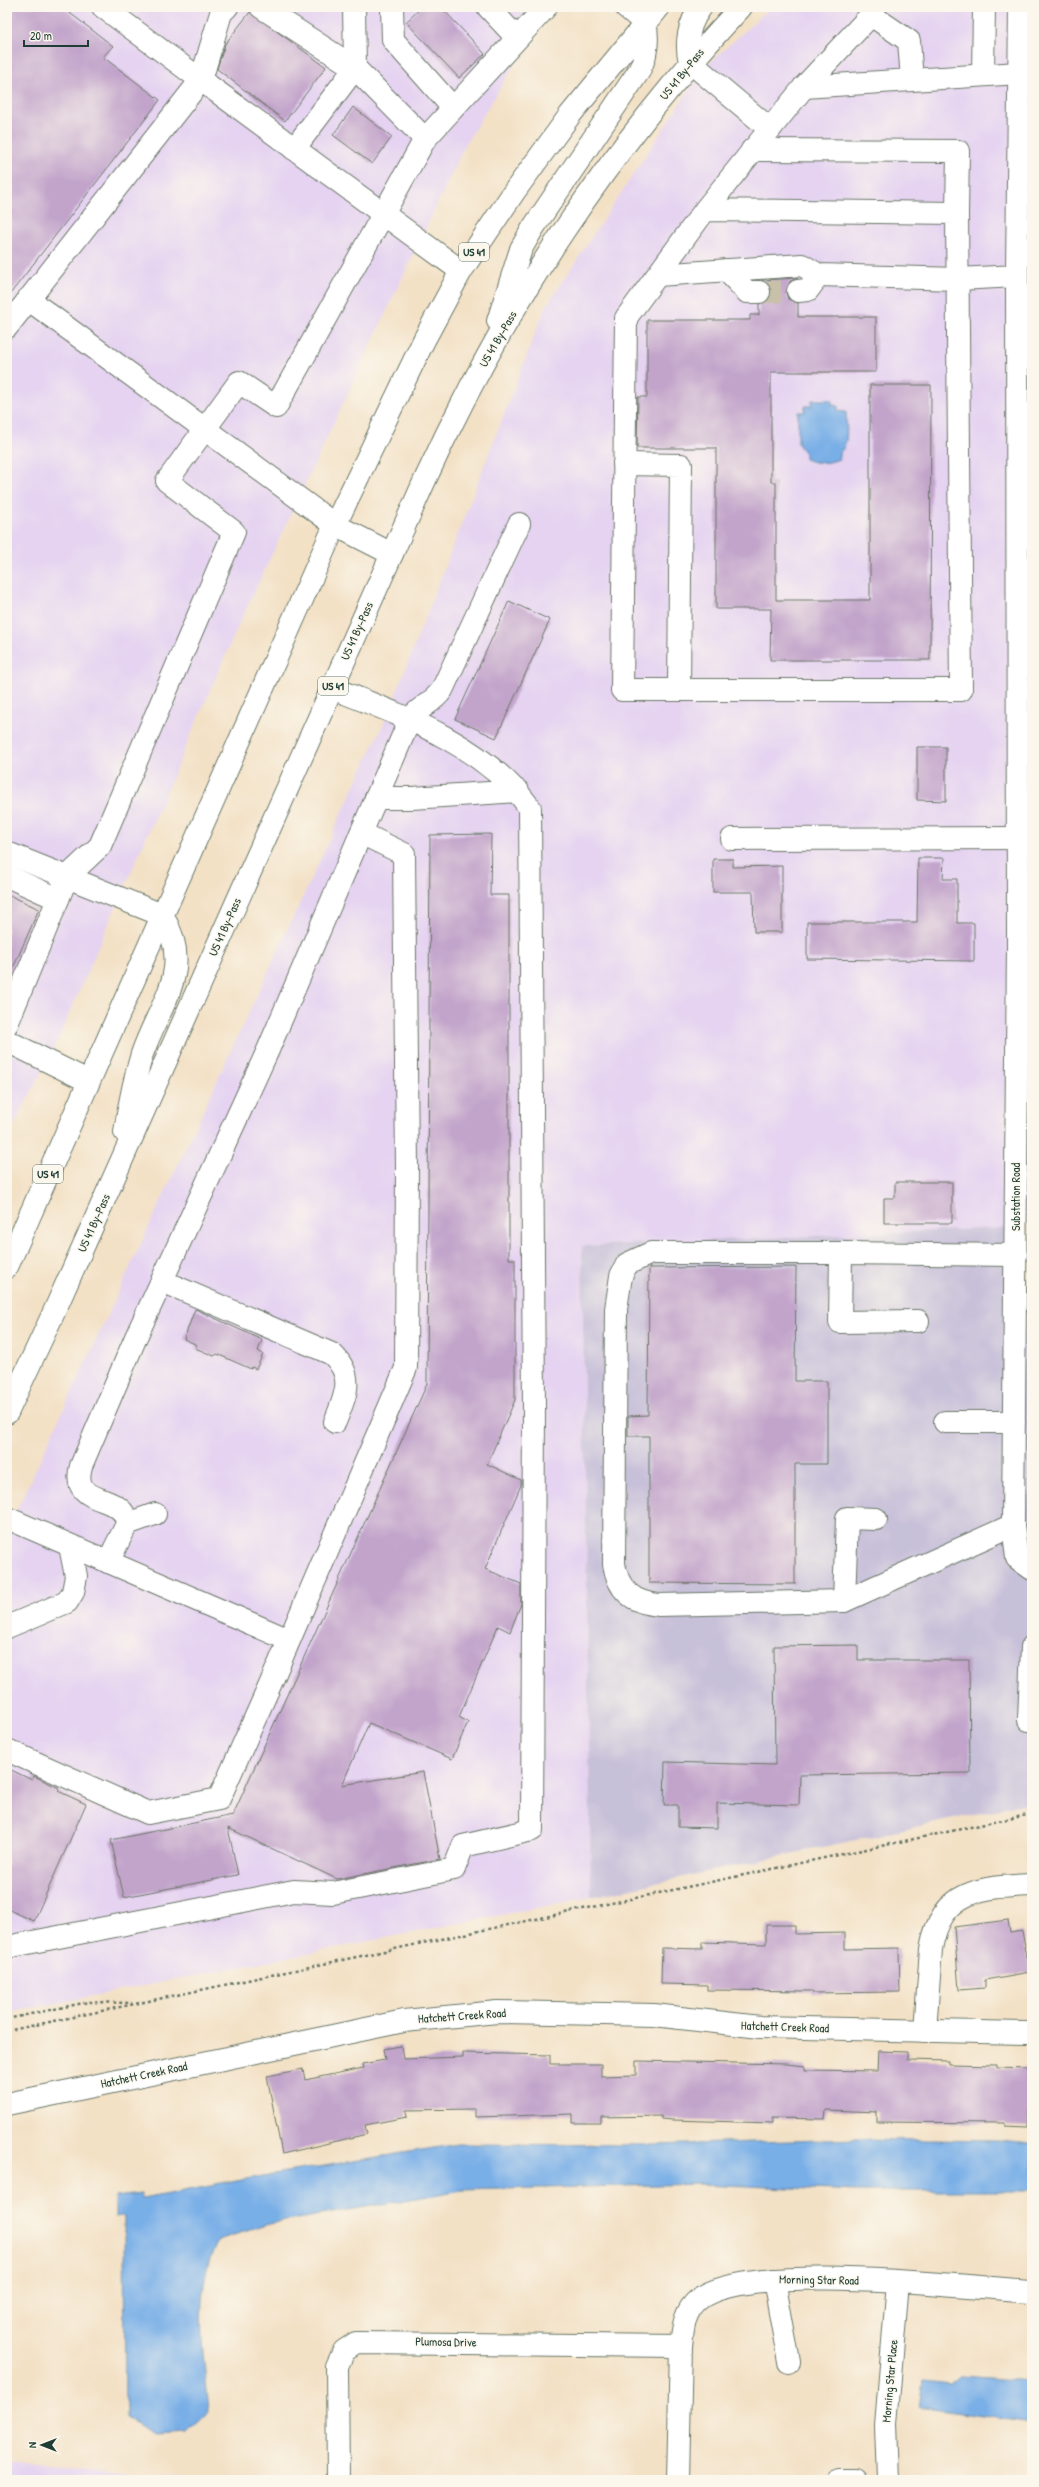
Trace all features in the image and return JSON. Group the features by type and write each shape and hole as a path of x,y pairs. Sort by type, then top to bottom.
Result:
{"street":[{"path":"103,7 461,271"},
{"path":"7,327 28,298 200,80 221,13 227,7"},
{"path":"261,7 355,68 425,139"},
{"path":"294,148 355,68 354,7"},
{"path":"392,7 393,40 453,108"},
{"path":"488,7 517,38"},
{"path":"7,988 52,897 67,877 100,846 234,532 167,481 239,382 276,407 425,139 546,7"},
{"path":"484,364 521,249 605,120 640,72 646,51 652,15 626,7"},
{"path":"701,7 694,19 688,42 690,62 770,129"},
{"name":"US 41 By-Pass","path":"7,1414 431,466 484,364 526,290 579,209 690,62 741,7"},
{"path":"983,75 984,7"},
{"name":"Substation Road","path":"1020,7 1026,29 1019,73 1025,104 1025,200 1017,276 1025,318 1025,638 1018,838 1025,1089 1016,1255 1020,1426 1013,1525 1014,1546 1017,1558 1032,1571"},
{"name":"US 41","path":"7,1267 335,525 382,424 461,271 570,115 652,15"},
{"path":"752,150 958,151 957,213 961,690 622,690 626,318 705,210 752,150 804,87 871,15 909,41 912,80"},
{"path":"804,87 1019,73"},
{"path":"705,210 957,213"},
{"path":"658,274 802,265 819,276 958,279 1017,276"},
{"path":"726,270 747,292 760,292"},
{"path":"798,291 808,290 819,276"},
{"path":"28,298 335,525 392,554"},
{"path":"624,464 681,465 679,690"},
{"path":"108,1562 127,1524 125,1515 113,1505 86,1494 82,1488 78,1474 162,1281 268,1050 410,719 417,711 437,697 442,690 519,524"},
{"path":"7,1947 294,1891 333,1893 454,1869 463,1846 532,1830 534,1400 530,808 518,791 484,760 410,719 332,688"},
{"path":"376,798 518,791"},
{"path":"7,1750 148,1813 218,1799 289,1640 406,1368 407,1160 404,854 361,833"},
{"path":"732,839 1018,838"},
{"path":"8,854 162,915 176,947 175,972 143,1054 135,1080 121,1162"},
{"path":"7,876 52,897"},
{"path":"7,1024 52,897"},
{"path":"7,1041 88,1081"},
{"path":"1013,1525 844,1602 649,1604 633,1599 622,1590 614,1564 616,1309 621,1276 627,1264 652,1254 841,1252 1016,1255"},
{"path":"841,1252 840,1322 918,1321"},
{"path":"162,1281 332,1354 343,1364 347,1378 346,1393 335,1422"},
{"path":"945,1422 1020,1426"},
{"path":"127,1524 155,1514"},
{"path":"7,1518 289,1640"},
{"path":"844,1602 847,1518 876,1519"},
{"path":"7,1627 67,1602 73,1592 76,1576 70,1546"},
{"path":"1029,1720 1032,1647"},
{"path":"925,2031 931,1948 933,1936 943,1916 952,1905 965,1895 980,1888 1032,1885"},
{"name":"Hatchett Creek Road","path":"7,2104 404,2020 459,2014 497,2012 654,2016 760,2028 1027,2032"},
{"name":"Morning Star Road","path":"678,2480 681,2346 684,2324 688,2311 699,2299 714,2290 736,2285 804,2278 898,2282 1032,2291"},
{"path":"774,2280 790,2362"},
{"name":"Morning Star Place","path":"888,2480 886,2425 898,2282"},
{"name":"Plumosa Drive","path":"338,2480 337,2366 344,2352 356,2343 681,2346"},
{"path":"837,2480 855,2480"}],"path":[{"path":"7,2031 1032,1814"},
{"path":"7,2019 88,2002 136,2003"}],"shaded area":[{"path":"7,7 554,7 541,22 466,143 240,622 57,1042 7,1139"},
{"path":"771,7 1032,7 1032,209 1026,209 1031,677 1026,1227 582,1246 591,1897 7,2013 7,1531 388,714 545,308 703,69"},
{"path":"1026,1227 1025,1341 1032,1341 1032,1802 591,1897 582,1246"},
{"path":"7,2462 185,2479 185,2480 7,2480"}],"water":[{"path":"812,400 832,400 832,405 838,406 838,411 846,412 846,440 845,445 839,453 839,459 822,463 805,459 805,453 798,444 798,412 805,412 805,406 812,406"},
{"path":"857,2139 1000,2141 1032,2144 1032,2191 856,2191 700,2184 462,2190 269,2224 218,2240 210,2260 204,2281 202,2302 203,2346 209,2411 186,2433 155,2435 125,2418 124,2217 115,2217 115,2197 141,2194 142,2199 268,2175 458,2144 654,2145"},
{"path":"961,2376 1032,2381 1032,2423 919,2407 923,2381 951,2384"}],"building":[{"path":"7,7 62,7 113,46 103,57 160,100 7,298"},
{"path":"422,7 441,7 485,54 459,78 406,22"},
{"path":"250,12 326,67 285,121 217,69 225,44"},
{"path":"353,107 392,137 372,164 333,135"},
{"path":"798,278 790,281 786,292 788,299 798,303 798,317 876,317 876,372 771,372 771,482 776,482 776,600 870,600 870,385 931,385 930,660 770,660 771,609 716,609 716,448 637,448 638,397 647,397 647,320 750,320 750,315 759,315 759,304 770,298 770,286 762,280"},
{"path":"509,601 550,620 496,738 455,719"},
{"path":"917,747 946,747 946,801 917,800"},
{"path":"491,834 490,895 509,895 509,1259 515,1259 515,1400 487,1464 521,1480 521,1485 485,1569 521,1584 521,1604 510,1632 498,1626 459,1717 468,1722 452,1759 369,1723 342,1785 423,1772 440,1859 337,1879 228,1828 238,1875 124,1897 111,1840 233,1815 427,1384 430,835"},
{"path":"918,858 944,858 943,879 957,879 957,923 974,923 974,961 807,959 807,922 917,922"},
{"path":"713,859 733,859 733,867 782,866 782,932 754,932 753,892 713,892"},
{"path":"7,894 39,909 7,982"},
{"path":"895,1182 952,1182 952,1223 884,1223 884,1198 895,1198"},
{"path":"796,1267 795,1381 827,1381 827,1464 795,1464 795,1584 649,1583 649,1436 628,1436 628,1416 648,1415 649,1268"},
{"path":"195,1309 262,1340 258,1351 263,1354 256,1369 252,1367 251,1369 217,1354 214,1356 195,1348 197,1345 184,1339"},
{"path":"858,1645 858,1660 969,1660 970,1773 800,1775 799,1805 717,1803 717,1828 678,1827 678,1805 664,1805 665,1762 775,1765 774,1646"},
{"path":"7,1768 32,1780 34,1776 59,1788 58,1791 86,1804 34,1921 7,1909"},
{"path":"1008,1920 1010,1933 1022,1931 1030,1972 985,1980 985,1988 959,1990 954,1927"},
{"path":"766,1925 795,1925 795,1934 845,1933 845,1949 899,1948 900,1992 812,1993 812,1991 707,1990 707,1985 661,1984 662,1948 702,1949 702,1942 766,1944"},
{"path":"401,2046 403,2059 463,2057 463,2053 550,2055 550,2064 601,2064 601,2076 636,2075 636,2061 786,2064 805,2066 805,2070 877,2071 878,2051 907,2052 907,2060 948,2061 948,2064 997,2065 997,2068 1028,2069 1028,2084 1032,2084 1032,2102 1029,2102 1028,2127 1005,2126 1005,2123 877,2122 877,2112 826,2110 825,2119 772,2118 772,2123 673,2120 661,2119 661,2116 601,2117 601,2123 573,2123 573,2114 475,2117 475,2109 406,2110 407,2117 365,2125 367,2134 282,2154 267,2076 303,2069 305,2080 363,2068 362,2064 385,2060 383,2049"}],"tunnel":[{"path":"759,292 798,291"}]}
